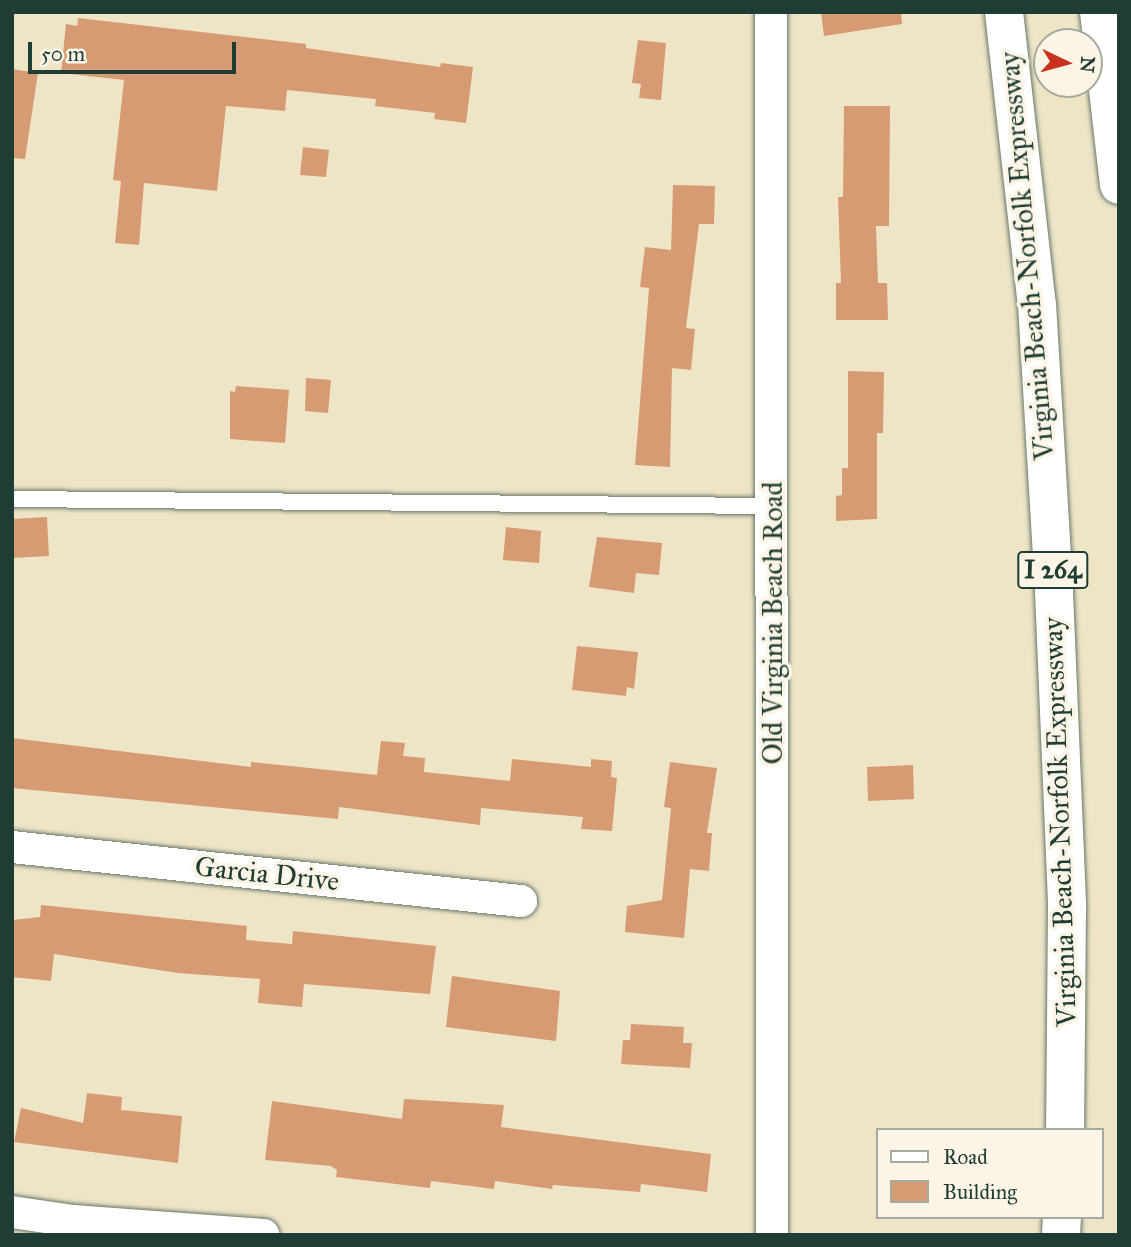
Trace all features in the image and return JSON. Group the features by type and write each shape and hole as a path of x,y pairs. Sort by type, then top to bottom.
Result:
{"highway":[{"name":"Virginia Beach-Norfolk Expressway","path":"1003,12 1037,304 1053,578 1067,908 1065,1128"},
{"path":"1099,12 1119,185"}],"street":[{"name":"Old Virginia Beach Road","path":"771,12 774,506 772,1235"},
{"name":"Garcia Drive","path":"12,847 521,901"},
{"path":"12,1212 74,1221 263,1235"}],"lane":[{"path":"12,499 774,506"}],"building":[{"path":"821,12 901,12 902,24 824,36"},
{"path":"78,18 306,44 306,48 440,67 441,63 473,67 466,123 434,119 435,113 375,106 376,99 287,90 285,111 226,106 217,191 144,183 139,245 115,243 121,181 113,180 124,80 61,73 66,24 77,26"},
{"path":"638,40 666,43 661,100 639,98 641,84 632,83"},
{"path":"12,69 38,73 25,159 12,158"},
{"path":"844,106 890,106 889,226 876,226 878,283 887,283 888,320 836,320 836,283 841,283 838,197 843,197"},
{"path":"303,147 329,150 326,177 300,175"},
{"path":"673,185 715,186 714,224 699,224 686,328 695,329 691,370 672,368 670,467 635,465 649,288 640,287 645,247 671,250"},
{"path":"848,371 884,372 883,433 877,433 877,519 836,521 836,496 842,495 842,468 848,468"},
{"path":"306,378 331,380 328,413 305,411"},
{"path":"236,386 289,390 285,443 230,439 230,391 235,392"},
{"path":"47,517 49,556 12,558 12,519"},
{"path":"506,527 541,531 539,563 503,560"},
{"path":"597,537 662,543 659,575 636,573 634,593 589,587"},
{"path":"577,646 638,652 634,689 627,687 626,696 572,690"},
{"path":"12,738 251,767 251,762 377,775 381,741 405,743 403,756 425,758 424,772 510,781 512,759 591,767 591,759 612,761 611,777 617,778 612,831 581,829 583,817 481,808 480,825 339,807 338,819 12,788"},
{"path":"670,762 717,768 707,833 712,833 709,871 690,869 684,938 625,932 627,906 662,900 671,808 664,807"},
{"path":"913,765 914,799 868,801 867,767"},
{"path":"41,905 247,926 246,940 292,944 293,931 436,946 430,994 304,984 302,1007 258,1003 260,979 178,973 54,954 51,981 12,977 12,920 40,917"},
{"path":"452,976 560,991 556,1041 446,1027"},
{"path":"631,1024 684,1027 683,1043 692,1043 690,1068 621,1064 623,1040 630,1040"},
{"path":"87,1093 122,1097 121,1110 182,1116 178,1163 14,1142 21,1108 83,1123"},
{"path":"404,1099 504,1105 501,1127 711,1154 707,1192 641,1184 640,1192 553,1185 552,1189 495,1181 494,1189 431,1181 430,1188 336,1177 337,1170 331,1166 265,1160 272,1101 402,1119"}]}
